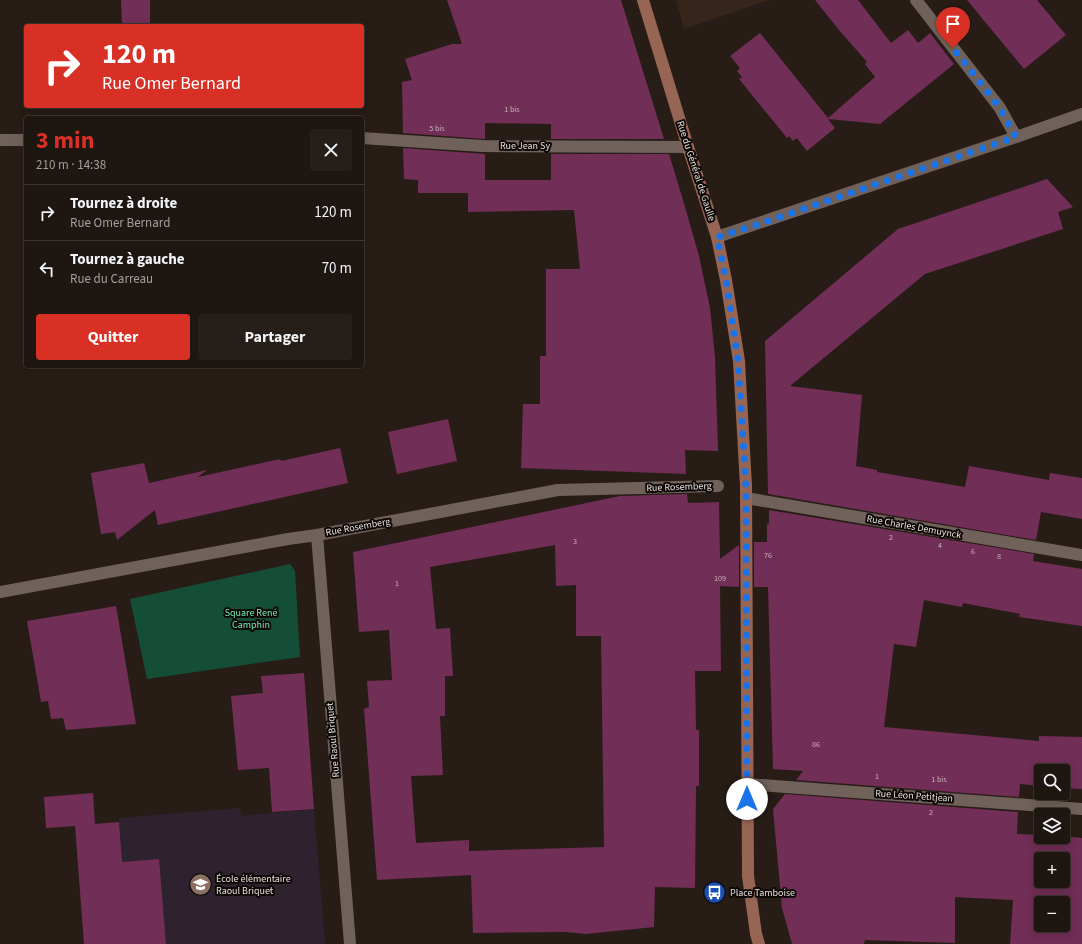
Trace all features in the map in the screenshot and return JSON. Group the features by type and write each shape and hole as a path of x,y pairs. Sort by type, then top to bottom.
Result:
{"street":[{"name":"Rue du Général de Gaulle","path":"643,0 717,237 726,280 738,361 746,498 748,876 756,934 759,944"},
{"path":"916,0 1000,108 1016,137"},
{"path":"717,237 1082,114"},
{"name":"Rue Jean Sy","path":"364,138 482,146 688,147"},
{"path":"0,140 24,140"},
{"name":"Rue Rosemberg","path":"0,592 288,538 318,535 558,490 718,486"},
{"name":"Rue Charles Demuynck","path":"746,498 1082,555"},
{"name":"Rue Raoul Briquet","path":"318,535 350,944"},
{"name":"Rue Léon Petitjean","path":"747,784 1082,809"}],"shaded area":[{"path":"676,0 769,0 684,29"},
{"name":"École élémentaire Raoul Briquet","path":"240,808 242,816 314,809 325,944 84,944 119,818"}],"green space":[{"name":"Square René Camphin","path":"290,564 295,571 300,657 147,679 130,599"}],"building":[{"path":"121,0 150,0 150,24 122,24"},
{"path":"447,0 621,0 664,139 551,139 551,124 485,123 485,139 403,133 402,82 412,80 405,59 452,44 462,44"},
{"path":"815,0 858,0 891,43 908,30 918,43 930,33 954,64 880,124 828,119 835,128 807,151 797,138 793,141 789,136 787,138 739,79 742,77 737,71 740,68 730,56 760,33 828,118 875,77 865,64 867,62"},
{"path":"967,0 1037,0 1066,35 1024,69"},
{"path":"403,148 485,154 485,180 551,180 551,154 669,154 699,256 710,308 715,357 718,451 685,450 686,474 521,468 523,404 540,404 540,356 546,356 546,269 580,269 574,210 468,212 468,193 418,193 418,180 404,179"},
{"path":"1047,179 1073,207 1058,212 1063,229 925,274 790,386 862,395 856,466 877,470 877,472 965,487 969,466 1049,480 1050,473 1082,478 1082,519 1041,512 1036,540 768,494 765,341 898,229"},
{"path":"448,419 457,461 397,474 388,432"},
{"path":"340,448 348,483 158,525 155,510 117,540 115,532 101,534 91,473 144,463 149,483 207,470 198,477 280,459 281,461"},
{"path":"687,494 688,503 719,502 720,559 739,545 739,587 720,586 721,671 695,671 696,730 699,730 699,786 696,786 695,888 655,887 654,927 586,934 566,932 473,933 471,875 377,880 364,709 369,707 367,681 392,680 389,630 359,632 353,552 620,496","holes":["555,545 556,586 576,585 576,636 601,636 604,847 469,851 469,840 416,843 411,776 443,775 440,716 445,716 445,676 453,676 450,628 436,629 430,567"]},
{"path":"769,510 1034,554 1033,561 1082,569 1082,626 1019,617 1020,614 963,603 962,607 924,600 916,647 894,644 884,727 1039,741 1039,736 1082,737 1082,789 1070,788 1070,764 1034,764 1034,785 1020,784 1019,797 796,780 803,771 773,769 768,587 754,587 754,542 767,542 767,525 769,523"},
{"path":"116,606 136,724 66,730 63,718 51,719 48,701 41,702 27,621"},
{"path":"304,673 314,809 272,812 269,768 238,770 231,696 263,693 261,676"},
{"path":"93,793 95,824 119,822 122,862 159,859 166,944 84,944 75,826 46,828 44,797"},
{"path":"785,794 1018,812 1017,834 1034,835 1034,844 1070,844 1070,837 1082,838 1082,944 1010,944 1013,900 955,897 955,943 865,940 864,944 792,944 782,908 773,809"}],"place":[{"name":"École élémentaire Raoul Briquet","path":"200,885"},
{"name":"Place Tamboise","path":"714,893"}],"route":[{"path":"747,799 746,486 738,361 726,280 717,237 1016,137 1000,108 953,48"}]}
